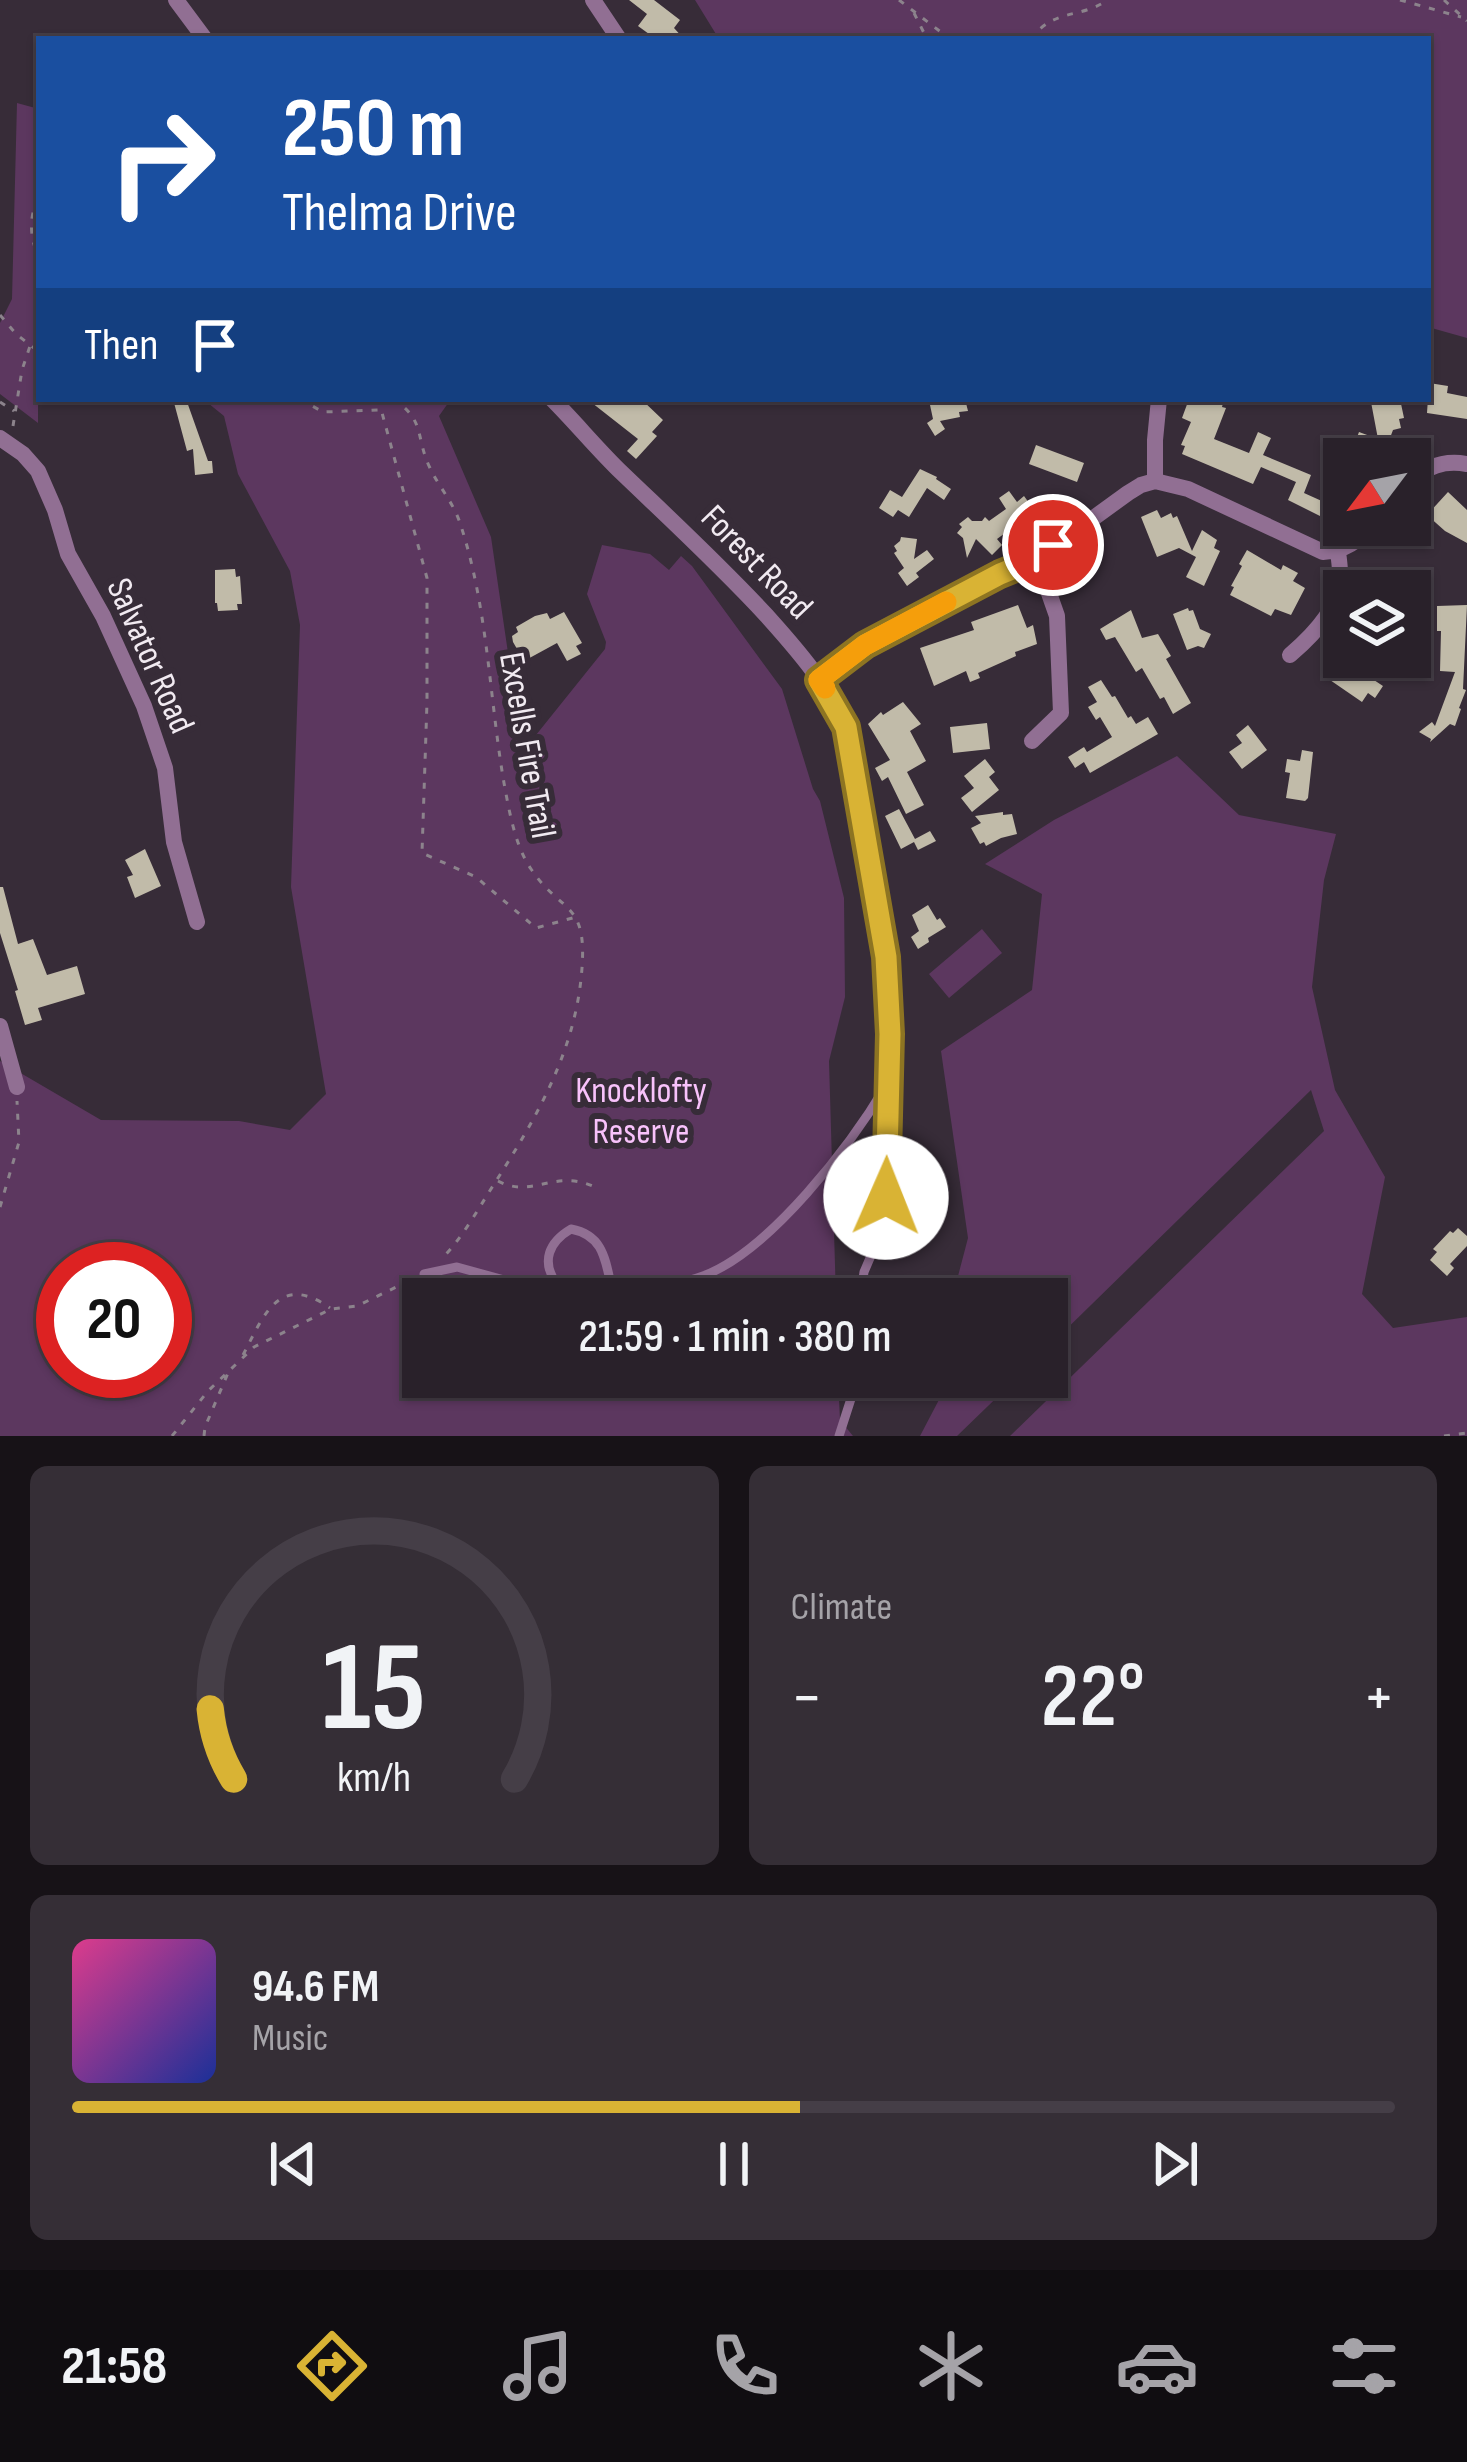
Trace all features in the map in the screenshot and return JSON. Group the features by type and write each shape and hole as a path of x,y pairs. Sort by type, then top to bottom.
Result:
{"street":[{"path":"176,0 203,36"},
{"path":"593,0 617,36"},
{"name":"Forest Road","path":"555,402 790,642 846,727 883,935 890,1034 887,1084"},
{"path":"1155,481 1159,402"},
{"name":"Salvator Road","path":"6,442 32,461 46,486 68,554 144,706 165,768 174,842 197,922"},
{"path":"1431,467 1467,464"},
{"path":"819,680 865,645 1037,559 1128,493 1155,481 1188,489 1323,552 1348,546"},
{"path":"1290,656 1311,637 1338,592 1338,551"},
{"path":"1032,741 1061,712 1057,616 1037,559"},
{"path":"0,1026 17,1088"}],"lane":[{"path":"696,1278 734,1260 771,1230 805,1194 887,1084"},
{"name":"Forest Road","path":"863,1278 882,1230 887,1084"},
{"path":"554,1278 547,1261 550,1247 571,1229 586,1232 599,1244 609,1278"},
{"path":"424,1274 457,1267 497,1278"},
{"path":"839,1436 852,1398"}],"path":[{"path":"898,0 946,36"},
{"path":"1034,36 1058,15 1092,10 1108,0"},
{"path":"1400,0 1464,19"},
{"path":"1444,0 1464,19"},
{"path":"914,12 925,36"},
{"path":"36,204 32,211 36,248"},
{"path":"0,315 36,350"},
{"path":"6,442 30,346"},
{"path":"0,402 14,411"},
{"path":"305,402 323,412 381,410"},
{"path":"172,1436 208,1391 254,1348 331,1309 357,1306 424,1274 449,1252 545,1102 560,1066 582,972 583,941 577,916 536,928 476,878 422,854 427,578 382,402"},
{"name":"Excells Fire Trail","path":"398,402 417,420 431,471 462,527 480,603 506,792 522,853 532,872 577,916"},
{"path":"0,1207 19,1142 17,1088"},
{"path":"497,1180 514,1189 572,1179 599,1189"},
{"path":"241,1358 277,1301 303,1294 331,1309"},
{"path":"204,1436 229,1371"},
{"path":"1444,1436 1467,1433"}],"green space":[{"path":"695,0 1467,0 1467,338 1431,328 1431,36 717,36"},
{"path":"17,103 36,108 38,423 0,394 0,323 12,299"},
{"name":"Knocklofty Reserve","path":"207,402 449,402 439,416 491,537 519,728 524,735 536,735 605,649 587,594 602,545 650,554 669,570 681,556 782,689 820,801 844,898 845,997 829,1061 835,1278 402,1278 402,1398 839,1398 840,1420 853,1436 0,1436 0,1061 101,1120 239,1121 290,1130 326,1094 291,887 300,625 290,571 238,474 224,416"},
{"path":"1177,756 1239,815 1336,834 1324,880 1312,987 1335,1090 1385,1177 1362,1294 1393,1328 1467,1317 1467,1436 1010,1436 1049,1398 1068,1398 1068,1380 1324,1131 1311,1090 1068,1327 1068,1278 958,1278 968,1238 941,1051 1032,990 1042,894 985,864 1054,820"},
{"path":"982,929 1002,953 949,998 929,974"},
{"path":"940,1398 996,1398 957,1436 920,1436"}],"building":[{"path":"629,0 654,0 680,20 674,28 681,36 647,36 638,26 647,14"},
{"path":"1431,383 1467,397 1467,419 1427,413"},
{"path":"174,402 187,402 213,473 195,475 193,449 187,451"},
{"path":"591,402 644,402 663,420 652,432 657,436 636,459 627,451 638,439"},
{"path":"966,402 968,411 940,421 945,429 935,436 927,423 933,419 930,405"},
{"path":"1188,402 1223,403 1226,408 1214,439 1249,453 1258,432 1271,438 1263,455 1311,475 1304,493 1323,502 1323,518 1288,500 1296,482 1261,467 1253,484 1182,454 1191,422 1182,418"},
{"path":"1371,402 1401,402 1404,418 1399,419 1401,428 1393,430 1390,438 1378,438"},
{"path":"1036,445 1084,463 1077,482 1029,464"},
{"path":"920,469 951,489 944,500 927,488 909,517 898,510 893,517 879,508 890,490 902,497"},
{"path":"1009,491 1017,502 1024,496 1047,521 1037,528 1029,518 1016,525 997,539 1002,545 992,555 976,539 967,558 963,538 957,533 959,524 968,517 989,521 1006,509 999,498"},
{"path":"1448,492 1467,510 1467,543 1431,519 1431,511"},
{"path":"1157,510 1161,518 1171,513 1177,516 1192,551 1202,530 1217,540 1214,548 1220,551 1204,586 1186,577 1196,557 1179,548 1157,557 1141,517"},
{"path":"901,537 917,539 914,559 927,550 934,559 907,586 898,573 904,568 894,553"},
{"path":"1247,550 1281,570 1283,565 1298,573 1293,581 1305,588 1291,615 1275,609 1271,616 1230,595"},
{"path":"235,569 242,604 237,604 238,610 218,611 215,570"},
{"path":"1018,605 1027,628 1033,625 1037,644 978,673 980,678 970,682 966,671 934,686 920,648 974,630 971,622"},
{"path":"1467,605 1466,690 1461,709 1455,726 1450,724 1430,742 1419,732 1432,722 1435,726 1455,672 1440,671 1437,606"},
{"path":"1188,608 1200,629 1211,634 1204,648 1187,650 1173,614"},
{"path":"1131,610 1142,638 1158,634 1191,703 1173,714 1142,668 1136,672 1115,637 1106,640 1100,629"},
{"path":"564,612 582,643 576,646 581,654 567,661 557,643 524,661 513,642 516,627 535,616 547,613 550,619"},
{"path":"1371,678 1383,686 1375,698 1368,693 1362,702 1330,680"},
{"path":"1101,680 1128,718 1136,724 1148,717 1158,734 1090,773 1084,762 1075,768 1068,757 1112,737 1088,707 1097,702 1088,687"},
{"path":"903,702 921,724 910,731 926,761 907,772 924,805 906,814 888,777 882,781 875,768 890,760 868,724"},
{"path":"987,723 990,749 953,753 950,727"},
{"path":"1248,725 1267,750 1242,769 1229,752 1242,743 1236,735"},
{"path":"1302,750 1313,752 1305,801 1286,798 1287,759 1300,761"},
{"path":"985,759 995,772 989,777 999,790 972,812 961,798 974,788 964,776"},
{"path":"899,809 915,839 930,831 936,841 918,850 914,842 901,849 885,816"},
{"path":"1012,814 1017,834 980,844 971,828 981,823 975,816"},
{"path":"145,849 161,886 135,898 127,877 133,875 125,860"},
{"path":"0,887 18,944 33,939 47,975 77,966 85,994 38,1008 42,1020 25,1025 0,933"},
{"path":"928,905 946,927 918,949 911,937 919,931 912,915"},
{"path":"1458,1228 1467,1236 1467,1246 1450,1264 1454,1268 1447,1276 1430,1260 1437,1252 1433,1249"}],"slow traffic":[{"path":"825,688 819,680 865,645 946,602"}],"route":[{"path":"886,1197 890,1034 886,957 846,727 819,680 865,645 1037,559 1053,545"}]}
